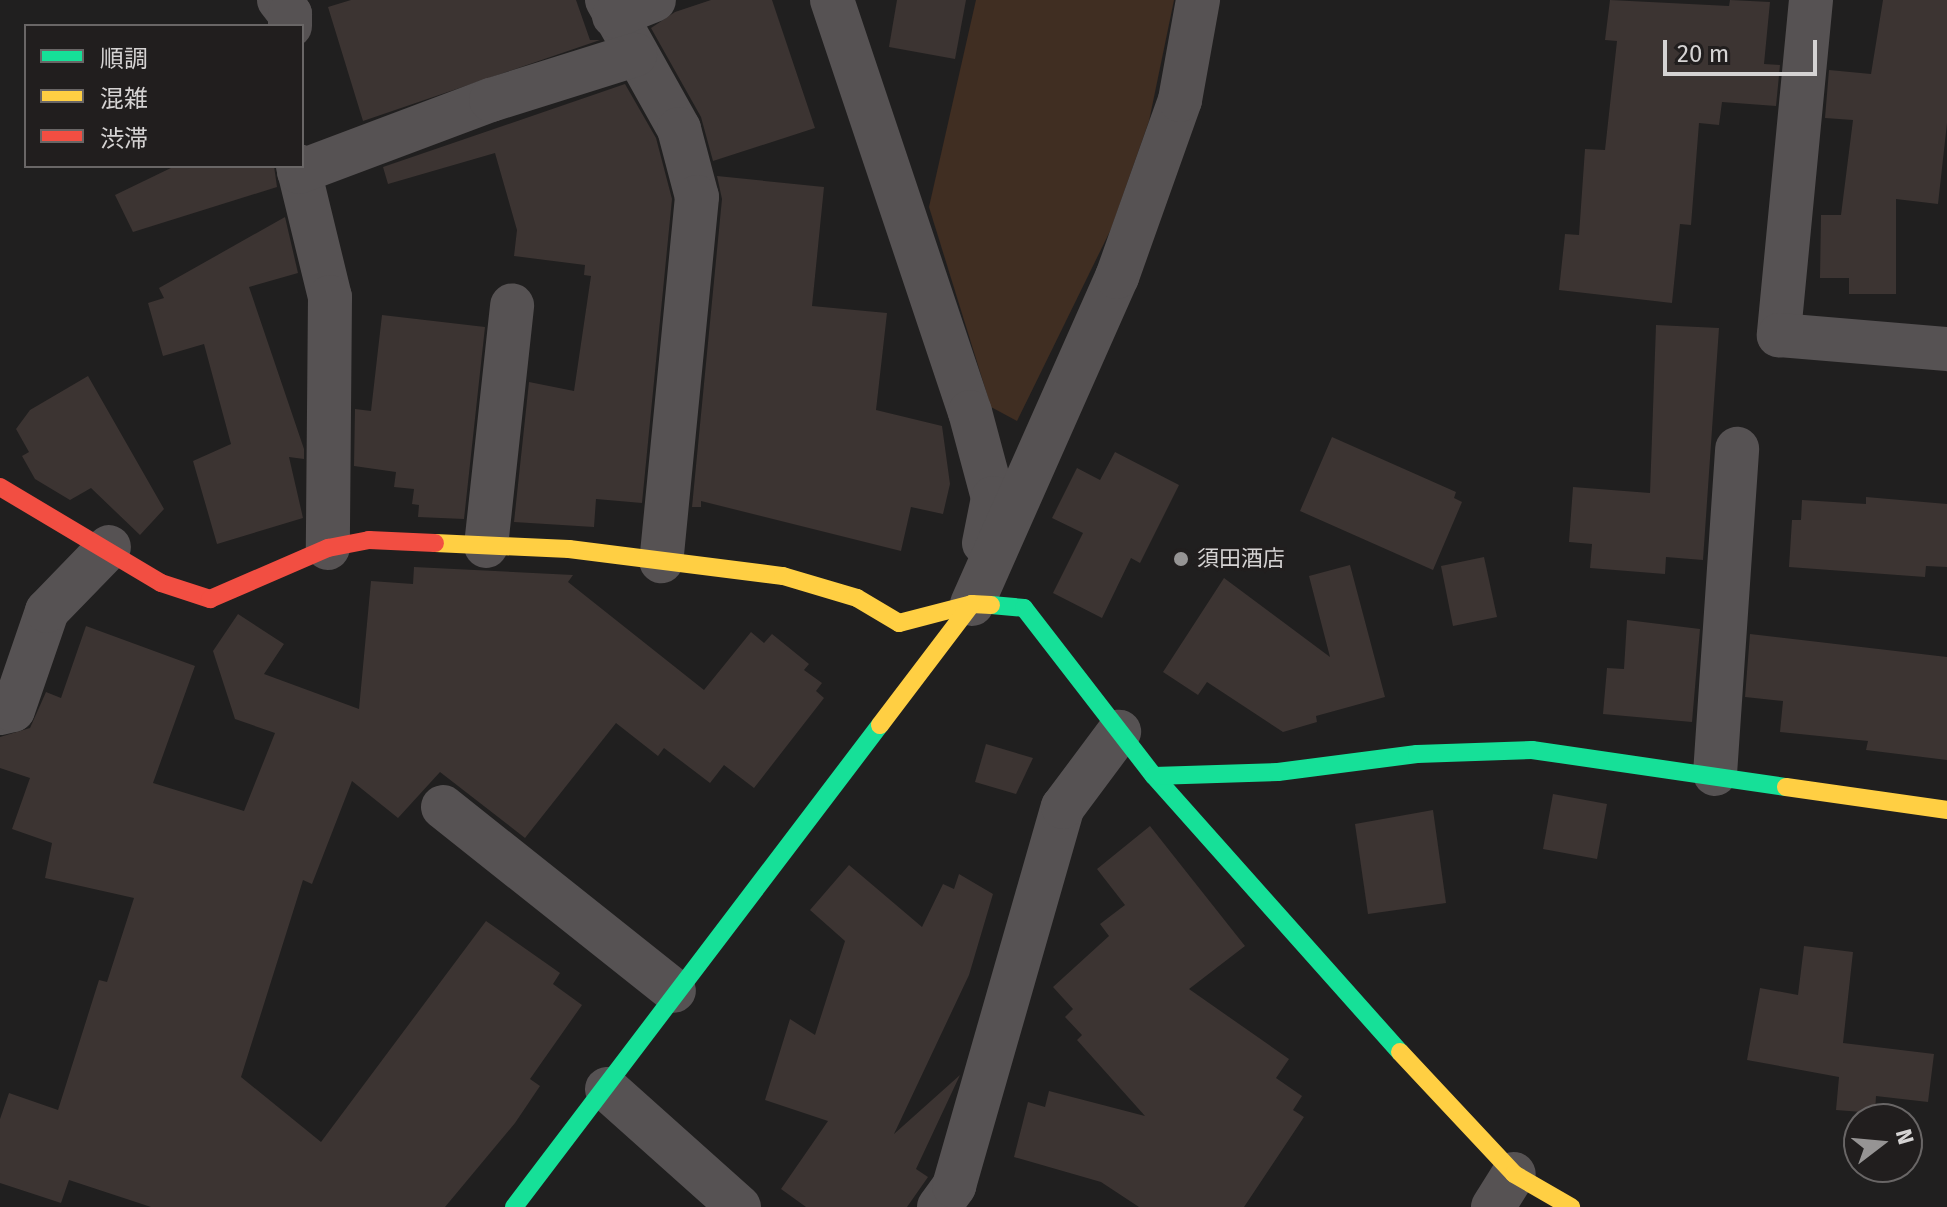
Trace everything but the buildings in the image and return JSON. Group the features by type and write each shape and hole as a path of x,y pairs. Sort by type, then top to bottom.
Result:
{"street":[{"path":"654,0 611,8 679,129 697,197 661,561"},
{"path":"832,0 970,412 993,498 972,604"},
{"path":"514,1207 607,1089 674,991 972,604 1117,277 1180,100 1198,0"},
{"path":"1811,0 1779,335 1947,349"},
{"path":"304,167 491,100 635,55"},
{"path":"298,169 330,297 328,548"},
{"path":"486,546 512,305"},
{"path":"1715,774 1737,449"},
{"path":"0,487 109,547 161,583 210,599 328,548 369,540 486,546 661,561 783,576 857,598 899,623 972,604 1024,608 1154,776 1315,961 1503,1190 1571,1207"},
{"path":"0,713 13,710 47,611 109,547"},
{"path":"939,1207 954,1186 1063,807 1119,732"},
{"path":"1154,776 1278,772 1417,754 1532,750 1715,774 1947,810"},
{"path":"443,807 674,991"},
{"path":"607,1089 739,1207"}],"shaded area":[{"path":"976,0 1174,0 1149,121 1111,229 1017,421 991,407 929,207"}],"traffic: fast":[{"path":"991,605 1024,608 1154,776 1400,1052"},
{"path":"514,1207 880,725"},
{"path":"1154,776 1278,772 1417,754 1532,750 1786,787"}],"traffic: slow":[{"path":"435,543 569,549 783,576 857,598 899,623 972,604 991,605"},
{"path":"880,725 972,604"},
{"path":"1786,787 1947,810"},
{"path":"1400,1052 1514,1174 1571,1207"}],"traffic: jam":[{"path":"0,487 161,583 210,599 328,548 369,540 435,543"}],"place":[{"name":"須田酒店","path":"1181,559"}]}
